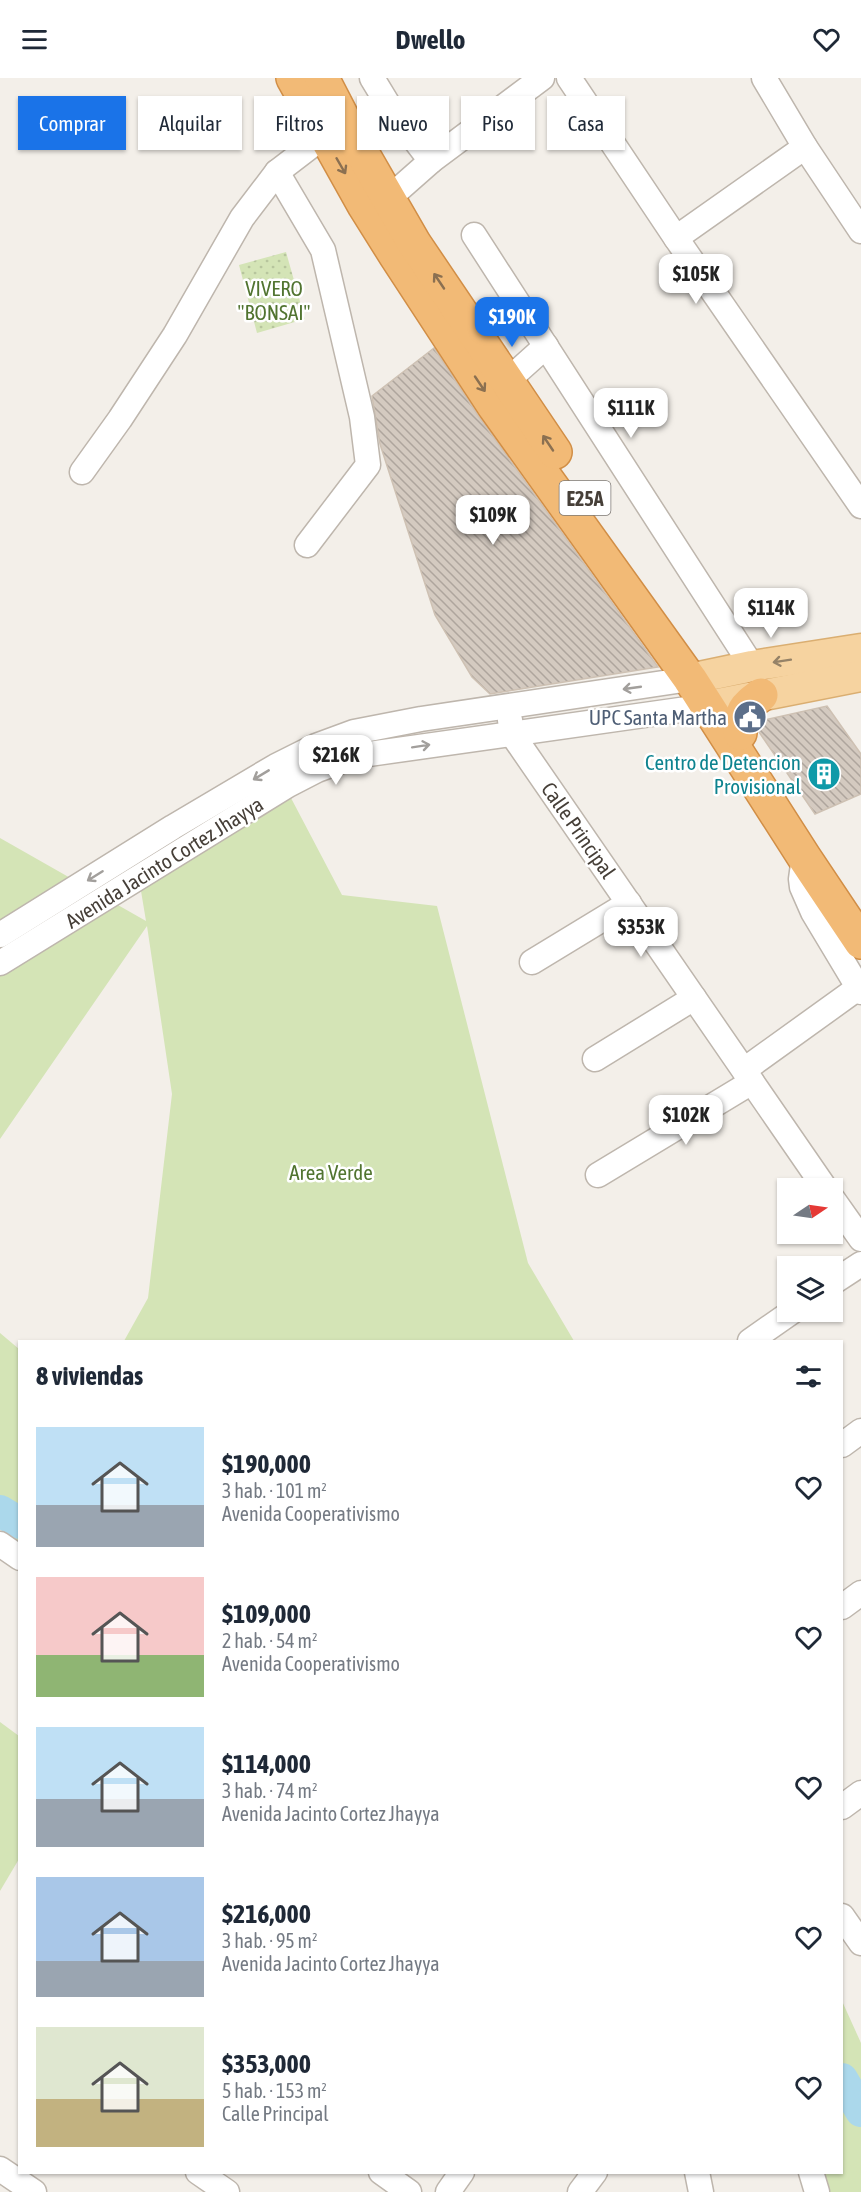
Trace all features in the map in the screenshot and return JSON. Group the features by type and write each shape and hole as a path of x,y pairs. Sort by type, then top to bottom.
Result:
{"highway":[{"name":"E25A","path":"293,78 303,96"},
{"name":"E25A","path":"322,78 350,132 414,243 507,381 694,685 861,942"},
{"name":"E25A","path":"332,150 390,248 494,406 694,685 740,733 861,910"},
{"path":"740,733 741,716 757,680"}],"main road":[{"name":"Avenida Jacinto Cortez Jhayya","path":"757,680 861,649"},
{"name":"Avenida Jacinto Cortez Jhayya","path":"694,685 861,676"}],"street":[{"path":"372,78 389,106 431,161"},
{"path":"389,198 431,161 542,78"},
{"path":"569,78 861,506"},
{"path":"764,78 805,147 861,231"},
{"path":"676,238 805,147"},
{"path":"82,471 120,419 175,335 242,218 277,172 306,150"},
{"path":"277,172 323,250 363,417 368,465 306,545"},
{"path":"474,235 757,680"},
{"path":"507,381 546,346"},
{"name":"Avenida Jacinto Cortez Jhayya","path":"0,935 172,827 276,766 316,746 354,732 507,706 694,685"},
{"name":"Avenida Jacinto Cortez Jhayya","path":"0,963 288,785 317,770 355,756 512,734 694,685"},
{"name":"Calle Principal","path":"507,706 512,734 818,1178"},
{"path":"598,1174 748,1076 859,990 813,912 802,887 804,857"},
{"path":"532,962 629,903"},
{"path":"595,1059 694,998"},
{"path":"843,1214 861,1239"},
{"path":"843,1276 861,1264"},
{"path":"751,1340 777,1322"},
{"path":"843,1444 861,1431"},
{"path":"0,1544 18,1557"},
{"path":"843,1606 861,1593"},
{"path":"843,1806 861,1793"},
{"path":"843,1917 861,1943"},
{"path":"0,2169 34,2192"},
{"path":"201,2174 227,2192"},
{"path":"384,2174 409,2192"},
{"path":"448,2192 461,2174"},
{"path":"697,2174 700,2192"},
{"path":"812,2174 817,2192"}],"green space":[{"name":"VIVERO \"BONSAI\"","path":"286,252 305,319 257,333 239,265"},
{"name":"Area Verde","path":"291,798 342,895 437,906 528,1263 573,1340 125,1340 148,1298 172,1094 147,926 0,1139 0,838 146,921 141,891"},
{"path":"0,1333 18,1348 18,1541 0,1527"},
{"path":"0,1722 18,1735 18,1861 0,1891"},
{"path":"843,2003 861,2043 861,2192 812,2192 806,2174 843,2174"}],"building":[{"path":"434,348 479,417 658,667 490,694 472,677 435,615 380,444 372,396"},
{"name":"Centro de Detencion Provisional","path":"827,706 861,754 861,794 815,814 759,732 759,727 760,721"}],"waterway":[{"path":"0,1511 18,1522"},
{"path":"843,2081 861,2111"}],"place":[{"name":"UPC Santa Martha","path":"750,717"},
{"name":"Centro de Detencion Provisional","path":"824,774"}]}
